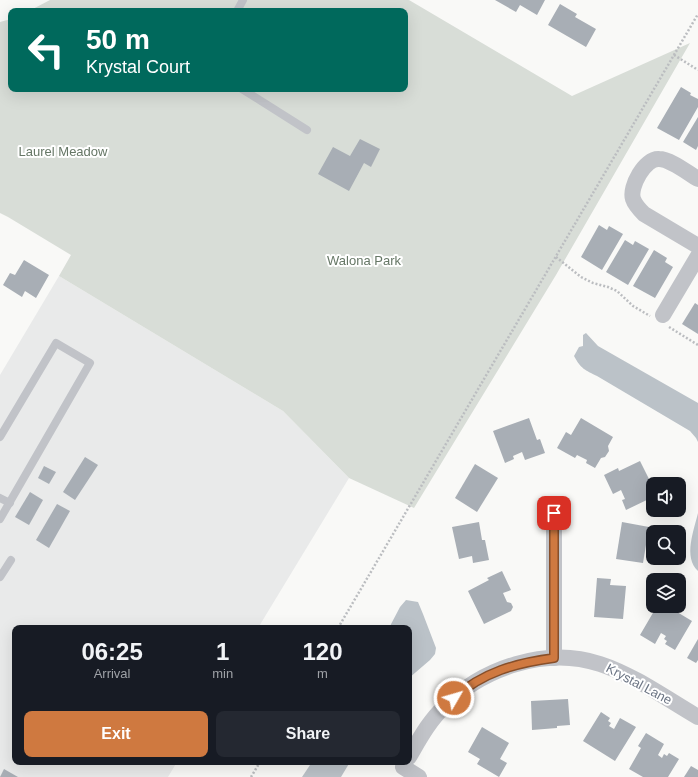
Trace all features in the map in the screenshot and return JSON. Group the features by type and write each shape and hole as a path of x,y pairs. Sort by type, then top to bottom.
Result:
{"street":[{"path":"698,179 668,160 659,158 649,162 643,169 633,186 632,193 635,204 644,214 698,246"},
{"path":"659,319 698,256"},
{"path":"554,513 554,658"},
{"name":"Krystal Lane","path":"412,753 428,726 443,707 464,689 485,676 506,667 530,661 554,658 580,659 598,663 628,675 698,717"},
{"path":"404,766 419,777"}],"lane":[{"path":"247,92 307,130"},
{"path":"0,437 56,343 90,364 0,519"},
{"path":"0,498 10,503"},
{"path":"0,578 11,560"}],"path":[{"path":"340,625 698,14"},
{"path":"674,55 698,70"},
{"path":"556,257 581,277 592,283 608,287 617,292 634,306 659,319 698,345"},
{"path":"251,777 258,765"}],"shaded area":[{"path":"59,276 283,411 349,478 260,625 12,625 12,765 175,765 168,777 0,777 0,375"},
{"path":"586,333 598,346 698,403 698,442 690,431 581,366 574,356 579,347 583,346 583,335"},
{"path":"698,513 698,571 691,558 690,551 692,535"},
{"path":"406,600 418,602 436,648 435,654 430,660 412,675 412,625 391,625 400,607"},
{"path":"310,765 348,765 341,777 302,777"}],"green space":[{"name":"Walona Park","path":"50,0 409,0 572,96 690,43 556,275 414,508 349,478 283,411 59,276 71,255 0,213 0,22 8,20 8,92 408,92 408,8 35,8"}],"building":[{"path":"495,0 545,0 537,15 520,5 516,12"},
{"path":"560,4 577,14 575,17 596,29 586,47 548,25"},
{"path":"681,87 691,93 690,95 698,99 698,107 679,140 657,128"},
{"path":"698,117 698,146 696,150 683,142"},
{"path":"360,139 380,149 371,167 364,163 349,191 318,174 333,147 350,156"},
{"path":"599,225 607,230 609,226 623,234 602,270 581,257"},
{"path":"625,240 633,245 635,241 649,249 628,285 606,272"},
{"path":"654,250 667,258 665,262 673,267 655,298 633,286"},
{"path":"24,260 49,275 36,298 25,291 22,297 3,285 10,273 15,275"},
{"path":"695,303 698,305 698,334 682,324"},
{"path":"529,418 537,440 540,439 545,453 525,460 522,452 513,456 514,459 505,463 493,431"},
{"path":"581,418 613,437 608,446 609,451 605,457 601,458 595,468 586,463 587,460 577,455 575,458 557,448 566,432 571,435"},
{"path":"85,457 98,465 75,500 63,492"},
{"path":"640,461 648,477 646,477 646,500 626,510 622,500 625,499 621,490 613,494 604,475 618,468 619,471"},
{"path":"475,464 498,478 477,512 455,498"},
{"path":"44,466 56,472 49,484 38,478"},
{"path":"30,492 43,500 29,525 15,517"},
{"path":"57,504 70,511 49,548 36,540"},
{"path":"479,522 482,540 485,540 489,560 473,563 472,556 459,559 452,527"},
{"path":"622,522 646,526 646,545 643,563 616,559"},
{"path":"502,571 511,590 503,593 507,602 511,603 513,607 511,611 484,624 468,591 489,580 487,578"},
{"path":"597,578 611,579 610,585 626,586 623,619 594,617"},
{"path":"653,613 679,613 692,621 675,650 665,644 667,641 664,639 666,636 661,633 655,644 640,635"},
{"path":"698,639 698,660 696,663 687,658"},
{"path":"568,699 570,725 557,726 557,728 532,730 531,701"},
{"path":"601,712 610,718 608,721 611,723 609,726 614,729 620,718 636,727 615,761 583,741"},
{"path":"482,727 509,743 500,759 507,763 499,777 477,764 480,759 468,752"},
{"path":"646,733 664,744 658,755 662,758 664,754 667,756 669,753 679,759 668,777 643,777 629,769 641,748 638,746"},
{"path":"691,766 698,770 698,777 684,777"},
{"path":"4,769 18,777 0,777"}],"route":[{"path":"454,698 464,689 485,676 506,667 530,661 554,658 554,513"}],"park label":[{"name":"Laurel Meadow","path":"63,151"}]}
